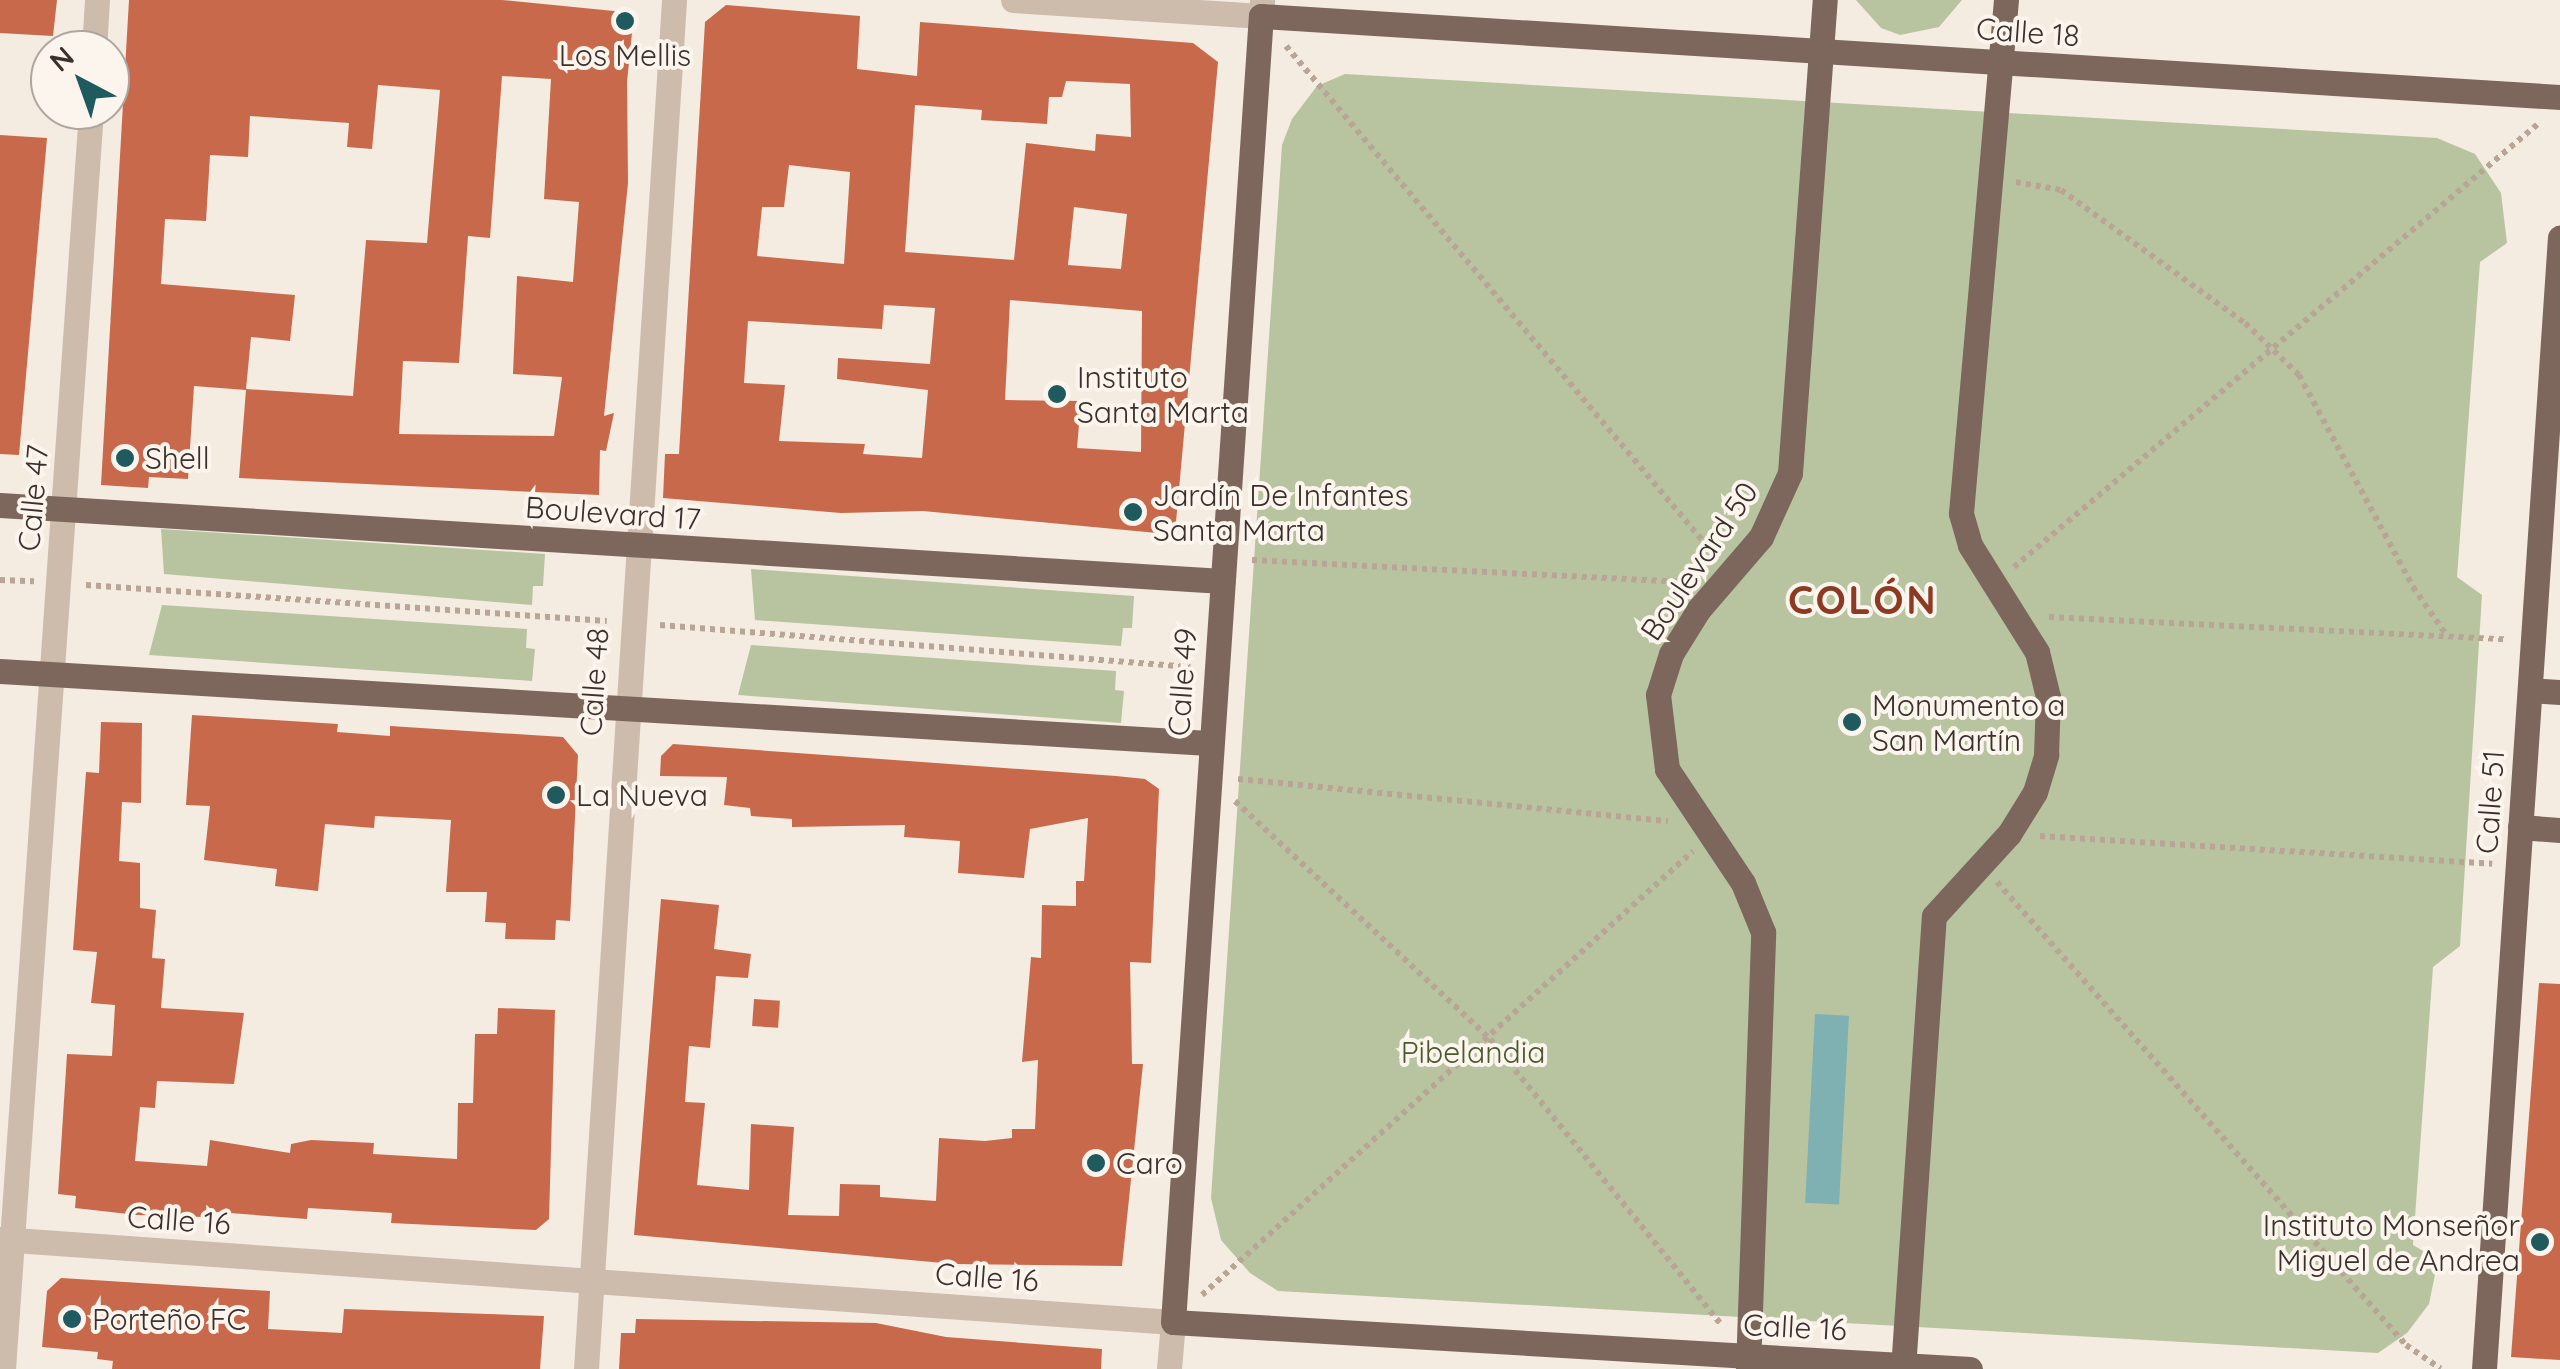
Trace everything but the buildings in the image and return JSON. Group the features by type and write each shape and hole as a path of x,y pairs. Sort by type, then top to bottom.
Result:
{"main road":[{"name":"Boulevard 50","path":"1748,1363 1763,932 1744,883 1704,830 1667,769 1658,694 1671,654 1779,509 1790,473 1825,0"},
{"path":"1904,1367 1928,945 1934,916 2008,834 2034,792 2046,755 2048,697 2037,652 2018,616 1970,545 1961,513 2006,0"},
{"name":"Calle 18","path":"1261,8 2552,108"},
{"name":"Calle 49","path":"1172,1322 1261,8"},
{"name":"Calle 51","path":"2484,1369 2560,238"},
{"name":"Boulevard 17","path":"0,504 638,548 1223,570"},
{"path":"0,672 1209,743"},
{"path":"2530,690 2560,692"},
{"path":"2520,827 2560,830"},
{"name":"Calle 16","path":"1172,1322 1748,1363 1970,1369"}],"street":[{"path":"96,30 98,0"},
{"name":"Calle 48","path":"586,1369 625,710 674,0"},
{"name":"Calle 18","path":"1013,0 1261,8"},
{"name":"Calle 47","path":"2,1369 5,1240 48,674 66,508 90,130"},
{"name":"Calle 16","path":"5,1240 1172,1322"},
{"name":"Calle 49","path":"1169,1369 1172,1322"}],"path":[{"path":"1261,8 1725,578"},
{"path":"1994,584 2552,108"},
{"path":"1992,178 2062,190 2272,349 2299,375 2413,587 2447,636"},
{"path":"1223,570 1725,578"},
{"path":"2018,616 2533,641"},
{"path":"1209,776 1704,830"},
{"path":"1209,776 1490,1039 1748,1363"},
{"path":"1172,1322 1490,1039 1704,830"},
{"path":"2008,834 2518,866"},
{"path":"1980,863 2406,1345 2441,1369"}],"green space":[{"path":"1856,0 1962,0 1939,27 1900,35 1881,28"},
{"name":"Pibelandia","path":"1345,74 2437,138 2475,154 2501,193 2507,243 2480,262 2457,577 2482,595 2460,946 2433,967 2413,1245 2438,1260 2429,1304 2407,1333 2378,1353 1278,1291 1250,1273 1221,1240 1211,1198 1282,145 1292,119 1317,86"},
{"path":"161,529 545,554 543,586 533,586 532,605 164,574"},
{"path":"751,569 1134,596 1132,628 1123,628 1121,646 755,620"},
{"path":"162,605 527,629 526,648 535,649 532,681 149,655"},
{"path":"751,645 1116,671 1115,690 1124,691 1121,723 738,695"}],"water":[{"path":"1815,1014 1849,1016 1839,1205 1805,1203"}],"place":[{"name":"Los Mellis","path":"625,21"},
{"name":"Instituto Santa Marta","path":"1057,394"},
{"name":"Shell","path":"125,458"},
{"name":"Jardín De Infantes Santa Marta","path":"1133,512"},
{"name":"Monumento a San Martín","path":"1852,722"},
{"name":"La Nueva","path":"556,795"},
{"name":"Caro","path":"1096,1163"},
{"name":"Instituto Monseñor Miguel de Andrea","path":"2540,1242"},
{"name":"Porteño FC","path":"72,1319"}],"district":[{"name":"COLÓN","path":"1863,599"}]}
